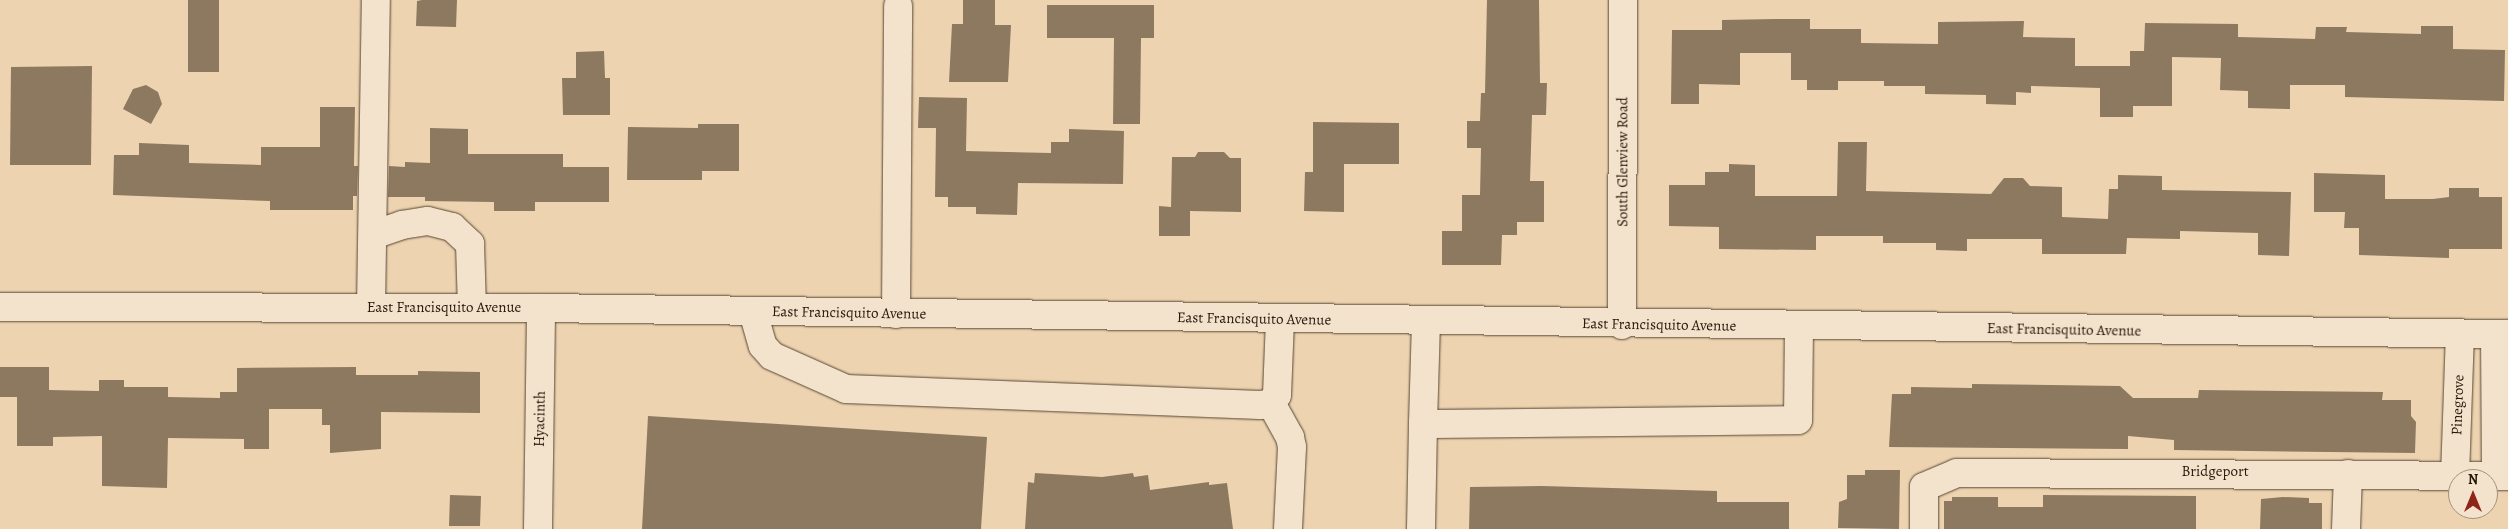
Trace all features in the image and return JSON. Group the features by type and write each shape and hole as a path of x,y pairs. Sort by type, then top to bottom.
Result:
{"street":[{"path":"371,308 376,0"},
{"name":"South Glenview Road","path":"1622,325 1623,0"},
{"path":"896,314 898,6"},
{"path":"373,235 402,225 428,221 452,226 470,244 472,308"},
{"name":"East Francisquito Avenue","path":"0,307 541,308 1622,325 2502,334"},
{"name":"Hyacinth","path":"538,529 541,308"},
{"path":"754,312 763,346 772,356 846,389 1260,405 1271,403 1277,395 1280,319"},
{"path":"1421,529 1426,322"},
{"path":"1423,424 1798,420 1799,327"},
{"name":"Pinegrove","path":"2455,469 2460,334"},
{"path":"2502,334 2502,476"},
{"path":"1271,403 1290,437 1292,447 1288,529"},
{"name":"Bridgeport","path":"1924,529 1924,487 1956,473 2448,476"},
{"path":"2346,529 2348,474"}],"building":[{"path":"188,0 219,0 219,72 188,72"},
{"path":"457,0 456,27 416,26 417,1"},
{"path":"963,0 995,0 995,25 1011,25 1008,82 949,82 952,24 963,24"},
{"path":"1487,0 1539,0 1540,83 1547,83 1546,115 1532,115 1530,181 1544,181 1544,222 1517,222 1517,235 1502,235 1501,265 1442,265 1442,231 1462,231 1462,195 1480,195 1481,148 1467,148 1467,121 1480,121 1481,93 1485,93"},
{"path":"1047,5 1154,5 1154,38 1141,38 1140,124 1113,124 1114,38 1047,38"},
{"path":"1810,19 1810,29 1861,29 1861,43 1938,44 1938,22 2024,21 2023,37 2075,38 2075,66 2130,66 2130,51 2144,51 2145,23 2238,24 2238,37 2315,39 2316,27 2347,27 2346,32 2421,34 2421,26 2453,26 2453,49 2505,50 2504,101 2345,97 2345,85 2290,85 2290,109 2248,108 2248,91 2220,90 2221,58 2172,57 2172,106 2133,106 2133,117 2100,117 2100,88 2031,86 2031,93 2016,92 2016,105 1986,104 1986,95 1925,94 1925,86 1884,86 1884,81 1838,81 1838,90 1807,90 1807,80 1791,80 1791,53 1740,53 1740,85 1699,84 1699,104 1671,104 1672,30 1722,30 1722,20"},
{"path":"604,51 605,78 610,78 610,115 563,115 562,78 576,78 576,52"},
{"path":"92,66 91,165 10,165 11,67"},
{"path":"146,85 158,92 162,104 151,124 123,109 133,89"},
{"path":"919,97 967,98 966,151 1051,153 1051,142 1069,142 1069,129 1124,131 1123,184 1018,183 1017,215 976,214 976,207 948,207 948,197 935,197 936,128 918,128"},
{"path":"320,107 355,107 354,166 358,166 357,196 353,196 353,210 270,210 270,201 113,195 114,155 139,155 139,143 189,145 189,163 261,165 261,147 320,147"},
{"path":"1313,122 1399,123 1399,164 1344,164 1344,212 1304,211 1305,172 1313,172"},
{"path":"698,124 739,124 739,171 702,171 702,180 627,180 628,127 698,128"},
{"path":"430,128 468,129 468,154 563,154 563,167 609,167 609,202 535,202 535,211 494,211 494,202 425,201 425,197 388,197 389,166 405,167 405,162 430,163"},
{"path":"1838,142 1867,142 1866,191 1991,194 2004,178 2023,178 2030,186 2062,187 2062,217 2108,219 2109,189 2118,189 2118,175 2162,176 2162,190 2291,192 2289,256 2258,255 2258,233 2180,231 2180,239 2127,238 2126,254 2042,254 2042,239 1967,239 1967,251 1936,250 1936,243 1883,243 1883,236 1816,236 1816,250 1719,249 1719,227 1669,226 1669,185 1705,185 1705,172 1729,172 1729,164 1755,165 1755,196 1837,196"},
{"path":"1198,152 1224,152 1230,158 1241,158 1241,212 1190,211 1190,236 1159,236 1159,206 1171,207 1172,157 1195,157"},
{"path":"2314,173 2385,175 2385,199 2449,197 2449,188 2479,188 2479,197 2502,197 2502,249 2449,249 2449,258 2359,255 2359,228 2344,228 2345,212 2314,212"},
{"path":"0,367 49,367 49,390 99,391 99,380 124,380 124,387 168,387 168,397 220,398 220,392 237,392 237,368 356,367 356,375 418,375 418,371 480,372 480,413 381,412 381,449 330,453 330,425 322,425 322,409 269,409 269,449 244,449 244,439 168,438 167,488 102,486 102,436 53,437 53,446 17,446 17,397 0,397"},
{"path":"1972,384 2120,386 2133,398 2198,398 2199,390 2383,392 2382,400 2411,400 2411,416 2416,422 2415,453 2174,450 2174,440 2128,436 2128,449 1889,447 1892,394 1911,394 1911,387 1972,388"},
{"path":"648,416 987,437 981,529 642,529"},
{"path":"1865,470 1900,470 1899,529 1838,528 1839,502 1847,499 1847,475 1865,475"},
{"path":"1035,473 1102,477 1133,473 1134,477 1148,475 1150,490 1209,482 1209,485 1227,483 1233,529 1025,529 1028,482 1034,483"},
{"path":"1542,486 1717,491 1717,502 1789,502 1789,529 1469,529 1470,487"},
{"path":"450,495 481,496 480,526 449,526"},
{"path":"2043,495 2196,496 2196,529 1944,529 1944,501 1952,501 1952,497 1998,497 1998,507 2043,507"},
{"path":"2283,497 2309,498 2309,503 2322,503 2322,529 2260,529 2261,499"}]}
